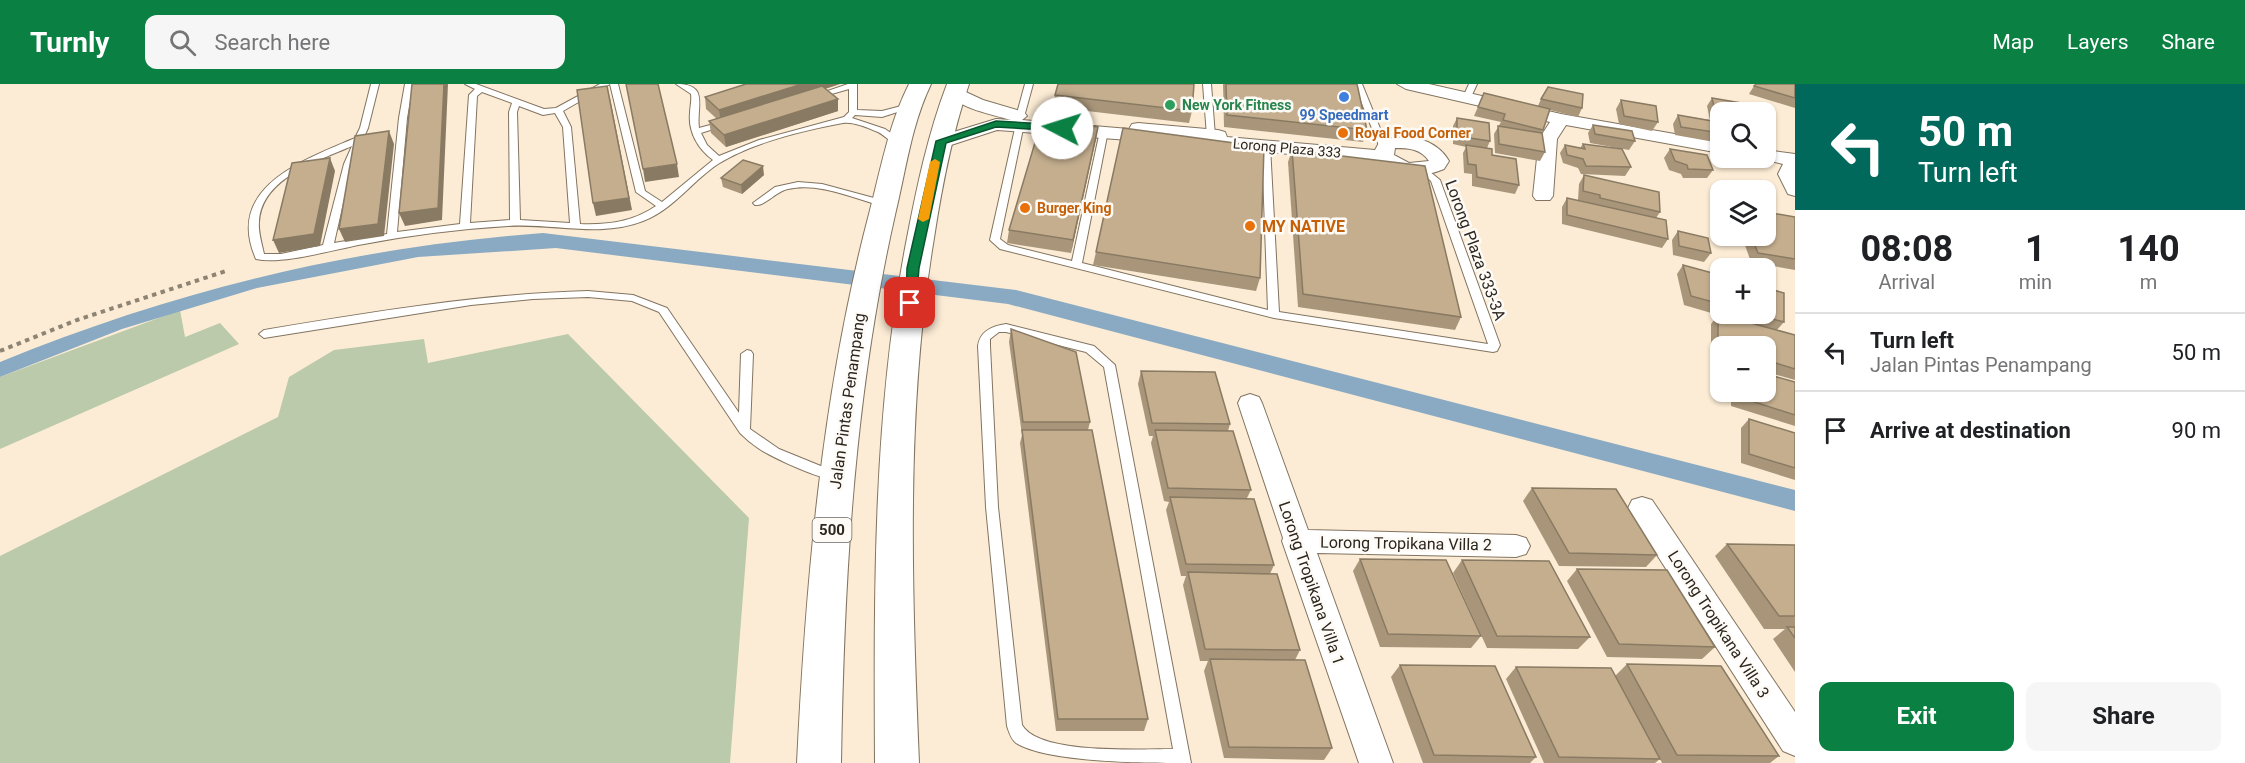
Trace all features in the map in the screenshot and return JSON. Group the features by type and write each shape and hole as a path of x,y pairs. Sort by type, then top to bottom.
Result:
{"main road":[{"name":"Jalan Pintas Penampang","path":"819,763 835,477 862,299 882,203 909,107 920,84"},
{"path":"897,763 894,629 897,414 911,286 941,141 956,88"}],"street":[{"path":"1406,84 1470,91 1561,119 1710,146"},
{"name":"Lorong Plaza 333","path":"956,88 977,104 1020,120 1104,131 1266,146 1384,153"},
{"path":"1543,196 1548,139 1561,119"},
{"name":"Lorong Plaza 333","path":"941,141 983,126 1020,120 1384,153"},
{"path":"1384,153 1400,142 1426,148 1438,156 1439,161 1432,168 1424,170"},
{"path":"1776,157 1795,160 1788,174 1795,190"},
{"name":"Lorong Tropikana Villa 1","path":"1250,403 1296,541 1376,763"},
{"name":"Lorong Tropikana Villa 3","path":"1642,508 1795,740"},
{"name":"Lorong Tropikana Villa 2","path":"1296,541 1516,546"},
{"path":"894,629 910,763"}],"lane":[{"path":"328,247 348,164 364,128 374,84"},
{"path":"392,237 403,118 409,84"},
{"path":"469,84 543,112 558,110 606,84"},
{"path":"614,84 641,192 662,206"},
{"path":"680,84 693,91 699,100 694,117 697,131 705,152 719,160"},
{"path":"1029,84 995,240 1004,248 1274,315 1266,146"},
{"path":"1207,84 1211,136"},
{"path":"1358,84 1384,153"},
{"path":"808,99 853,85 850,115"},
{"path":"465,226 473,95 481,89"},
{"path":"514,223 513,112 516,103"},
{"path":"358,140 285,174 270,185 253,219 260,257 281,257 328,247 465,226 514,223 575,227 626,224 653,215 719,160 850,115 882,114 909,107"},
{"path":"558,110 567,127 575,227"},
{"path":"850,115 882,130 898,142"},
{"path":"697,131 730,122"},
{"path":"1076,266 1104,131"},
{"name":"Lorong Plaza 333-3A","path":"1274,315 1493,348 1494,345 1435,180 1424,170"},
{"path":"758,203 770,193 786,186 812,186 882,203"},
{"path":"264,334 503,297 558,294 634,297 656,304 663,310 744,430 753,439 780,456 835,477"},
{"path":"1006,328 1090,349 1109,365 1182,760 1063,753 1040,747 1022,738 1013,722 992,507 984,346 985,338 996,329 1006,328"},
{"path":"744,430 747,354"}],"path":[{"path":"0,351 77,320 226,271"}],"green space":[{"path":"180,310 185,337 220,323 239,344 0,449 0,377"},
{"path":"568,334 749,518 730,763 0,763 0,556 278,417 289,377 334,350 424,339 428,363"}],"water":[{"path":"543,233 1016,290 1795,490 1795,511 1008,304 556,248 418,257 257,288 122,329 0,377 0,362 132,313 199,293 334,261 403,249"}],"building":[{"path":"412,84 444,84 438,208 399,213"},
{"path":"626,84 658,84 677,164 643,169"},
{"path":"746,84 802,84 719,110 705,97"},
{"path":"1058,84 1194,84 1192,111 1055,95"},
{"path":"1226,84 1357,84 1367,130 1227,115"},
{"path":"1756,84 1795,84 1795,98 1754,86"},
{"path":"607,86 629,198 593,203 577,90"},
{"path":"822,86 838,99 724,135 709,121"},
{"path":"1548,87 1583,94 1582,108 1541,99"},
{"path":"1484,93 1550,109 1543,130 1503,120 1505,114 1478,107"},
{"path":"1712,98 1735,102 1713,102"},
{"path":"1621,100 1656,106 1658,122 1624,116"},
{"path":"1678,115 1710,121 1710,131 1681,127"},
{"path":"1457,118 1489,123 1490,141 1457,136"},
{"path":"1042,119 1098,127 1073,240 1009,230"},
{"path":"1593,125 1632,131 1635,141 1595,134"},
{"path":"1498,126 1542,133 1545,152 1499,144"},
{"path":"1123,128 1264,147 1260,278 1096,252"},
{"path":"389,131 378,224 339,229 355,136"},
{"path":"1583,144 1622,149 1631,167 1586,166 1583,159 1567,155 1565,145 1585,149"},
{"path":"1466,145 1492,149 1492,155 1516,159 1519,185 1477,177 1476,165 1468,164"},
{"path":"1670,149 1707,155 1710,168 1713,170 1688,169 1687,165 1675,161"},
{"path":"1292,150 1425,166 1461,317 1303,294"},
{"path":"330,158 314,234 273,240 292,163"},
{"path":"743,160 763,166 741,185 721,178"},
{"path":"1584,175 1659,192 1660,212 1600,198 1600,195 1583,191"},
{"path":"1567,198 1666,220 1668,239 1567,215"},
{"path":"1776,214 1795,217 1795,259 1758,253 1755,246 1776,246"},
{"path":"1678,231 1708,238 1711,253 1679,246"},
{"path":"1683,265 1710,272 1710,301 1691,296"},
{"path":"1776,291 1784,293 1784,322 1776,320"},
{"path":"1718,324 1755,324 1795,335 1795,369 1776,363 1776,336 1718,336"},
{"path":"1011,329 1076,352 1090,422 1023,422"},
{"path":"1141,371 1215,372 1230,424 1152,423"},
{"path":"1776,377 1795,382 1795,415 1755,402 1776,402"},
{"path":"1749,419 1795,433 1795,468 1749,454"},
{"path":"1022,430 1092,430 1148,719 1058,719"},
{"path":"1155,430 1233,431 1251,490 1168,488"},
{"path":"1532,488 1616,489 1657,555 1569,553"},
{"path":"1170,497 1254,499 1274,565 1186,564"},
{"path":"1727,544 1795,545 1795,616 1779,616"},
{"path":"1360,559 1446,560 1481,636 1388,634"},
{"path":"1462,560 1549,561 1590,637 1497,636"},
{"path":"1577,569 1667,570 1715,647 1619,644"},
{"path":"1188,572 1277,574 1300,650 1205,649"},
{"path":"1787,627 1795,627 1795,638"},
{"path":"1210,659 1305,660 1332,748 1229,747"},
{"path":"1627,664 1721,666 1779,756 1677,755"},
{"path":"1400,665 1495,666 1536,757 1434,755"},
{"path":"1516,667 1611,668 1660,759 1559,757"}],"slow traffic":[{"path":"923,219 935,162"}],"place":[{"name":"99 Speedmart","path":"1344,97"},
{"name":"New York Fitness","path":"1170,105"},
{"name":"Royal Food Corner","path":"1343,133"},
{"name":"Burger King","path":"1025,208"},
{"name":"MY NATIVE","path":"1250,226"}],"route":[{"path":"910,303 913,268 941,141 983,126 996,124 1062,128"}]}
